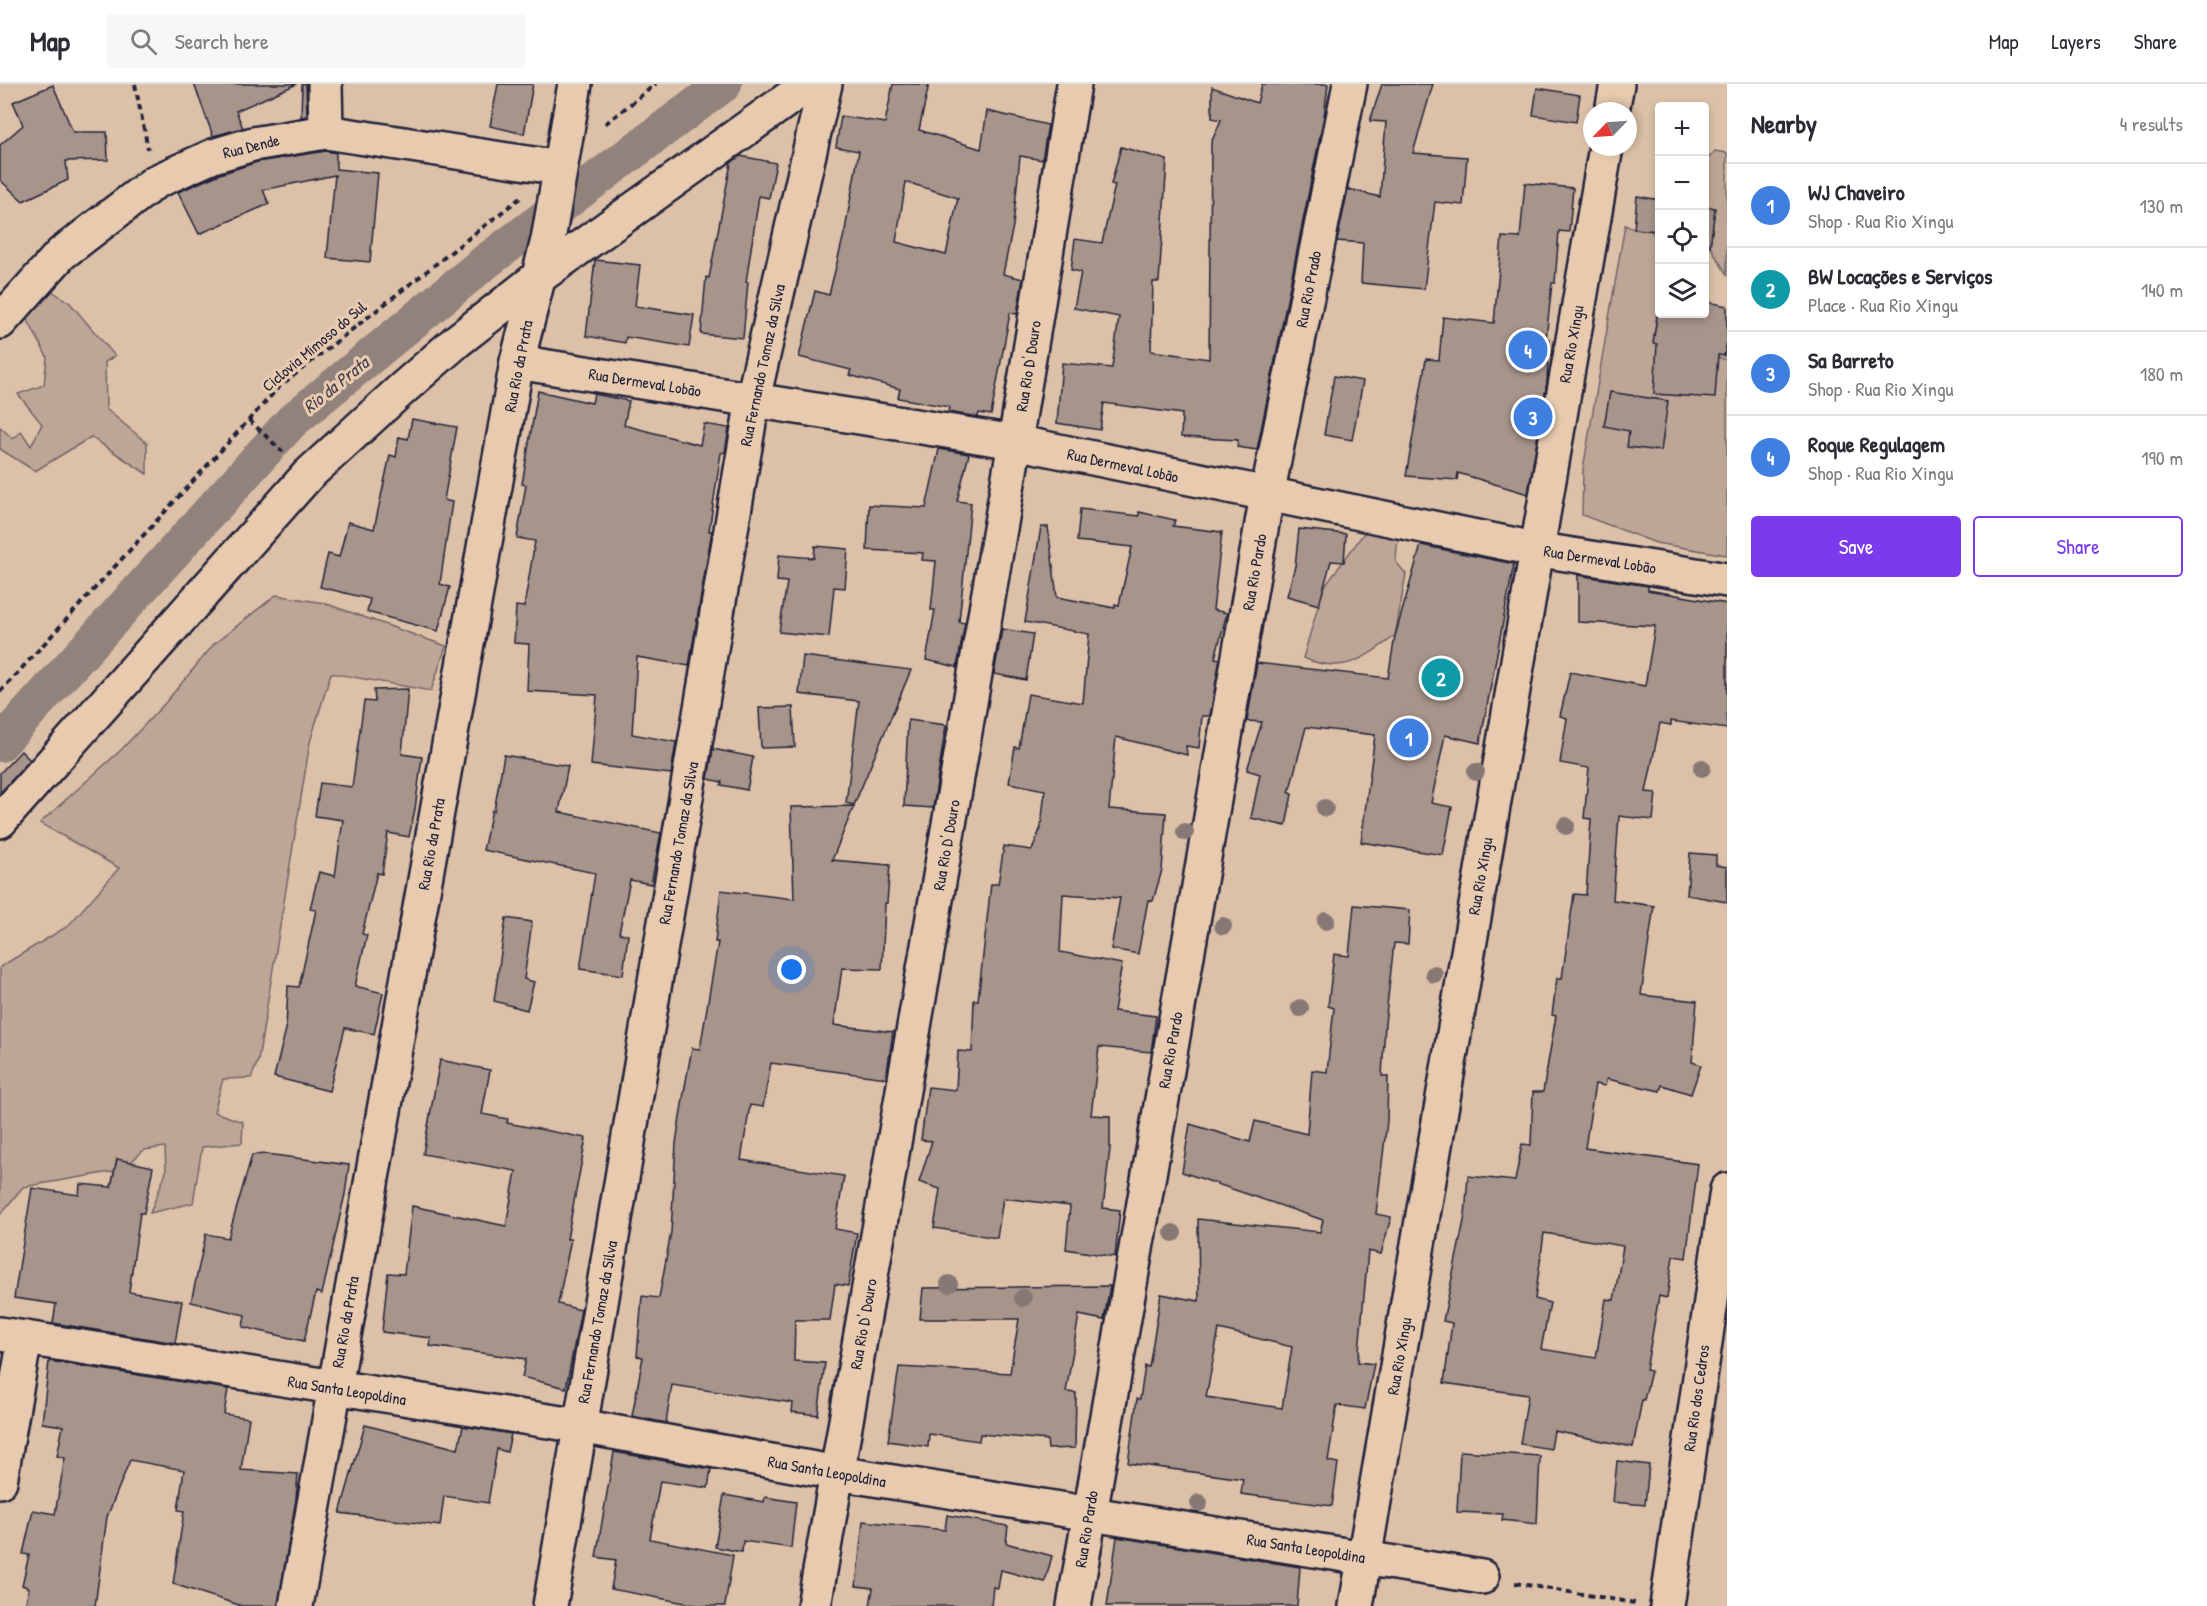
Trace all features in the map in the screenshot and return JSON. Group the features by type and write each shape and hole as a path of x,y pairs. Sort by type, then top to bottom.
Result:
{"street":[{"path":"325,84 326,132"},
{"name":"Rua Rio da Prata","path":"296,1606 333,1387 517,362 536,279 548,240 575,84"},
{"path":"0,821 308,475 457,341 536,279 809,84"},
{"name":"Rua Fernando Tomaz da Silva","path":"550,1606 753,399 825,84"},
{"name":"Rua Rio D' Douro","path":"814,1606 1015,442 1074,84"},
{"name":"Rua Rio Prado","path":"1267,495 1350,84"},
{"path":"1614,102 1617,84"},
{"name":"Rua Dende","path":"0,322 61,254 155,182 213,156 243,147 326,132 559,174"},
{"name":"Rua Rio Xingu","path":"1356,1606 1535,549 1604,156"},
{"name":"Rua Dermeval Lobão","path":"517,362 1015,442 1535,549 1727,580"},
{"name":"Rua Rio Pardo","path":"1074,1606 1088,1513 1267,495"},
{"name":"Rua Rio dos Cedros","path":"1654,1605 1727,1190"},
{"path":"0,1481 12,1336"},
{"name":"Rua Santa Leopoldina","path":"12,1336 580,1426 837,1473 1482,1577"}],"path":[{"path":"135,84 155,182"},
{"path":"600,128 656,84"},
{"name":"Ciclovia Mimoso do Sul","path":"0,692 280,386 450,251 559,174"},
{"path":"249,420 284,453"},
{"path":"1482,1577 1654,1605"}],"shaded area":[{"path":"1715,151 1727,153 1727,275 1710,246 1715,208 1709,207 1709,158"},
{"path":"1625,225 1634,229 1652,231 1655,238 1657,318 1654,335 1726,360 1727,351 1727,555 1656,543 1582,515 1583,469"},
{"path":"46,287 70,303 115,356 105,362 106,409 147,443 147,474 91,437 35,471 0,449 0,427 13,439 21,431 31,446 42,424 18,394 44,385 47,357 23,311"},
{"path":"1378,522 1405,529 1397,545 1396,562 1406,574 1395,636 1373,652 1342,665 1318,663 1303,658 1323,589 1364,533"},
{"path":"276,595 324,603 446,646 431,691 331,673 310,742 258,1061 251,1078 223,1079 214,1112 243,1122 242,1143 202,1147 193,1203 150,1213 166,1172 165,1147 144,1150 122,1170 23,1187 0,1215 0,967 68,926 119,868 40,823 121,750 166,702 214,644"}],"building":[{"path":"194,84 297,84 236,111 243,128 213,136"},
{"path":"302,84 306,84 307,116 301,117"},
{"path":"498,84 533,84 524,134 490,126"},
{"path":"893,84 929,84 919,130 981,149 987,111 1048,125 1042,160 1020,156 1013,226 1003,274 1023,279 1017,314 1010,313 991,415 979,413 978,417 948,412 949,407 898,398 900,389 849,375 851,370 799,357 815,291 829,295 845,230 859,151 836,147 841,116 885,123","holes":["906,182 958,198 946,255 896,242"]},
{"path":"1262,84 1328,84 1324,116 1257,450 1237,447 1238,440 1181,437 1182,414 1104,403 1100,430 1057,423 1062,363 1112,368 1119,317 1074,308 1081,272 1071,270 1075,239 1102,243 1115,185 1111,184 1121,147 1167,160 1159,282 1153,282 1151,351 1209,359 1211,143 1221,120 1212,118 1212,87 1257,103"},
{"path":"1382,84 1433,84 1413,153 1467,157 1463,205 1435,202 1424,289 1361,283 1363,243 1337,241 1348,189 1380,197 1386,122 1370,121"},
{"path":"53,85 73,132 107,132 108,160 66,161 68,180 23,201 0,180 0,145 23,125 13,102"},
{"path":"1537,88 1580,95 1576,122 1533,115"},
{"path":"326,151 336,153 336,169 378,173 370,262 327,258 335,175 263,190 269,204 199,234 178,192 220,174 257,162"},
{"path":"740,156 776,163 769,198 759,196 746,282 748,282 743,338 701,334 706,277 709,278 731,163"},
{"path":"1525,183 1573,188 1569,232 1559,231 1555,283 1552,283 1546,339 1549,339 1547,382 1528,494 1458,473 1457,480 1406,476 1426,359 1439,360 1443,317 1494,323 1502,237 1520,238"},
{"path":"1637,196 1655,199 1655,231 1634,229"},
{"path":"1709,207 1715,208 1709,246"},
{"path":"595,260 640,265 635,306 694,315 689,347 626,337 625,343 586,336"},
{"path":"1709,302 1727,306 1727,342 1724,356 1718,355 1715,398 1654,394 1657,344 1653,343 1657,318 1709,318"},
{"path":"1334,376 1363,381 1352,440 1324,435"},
{"path":"538,391 592,403 594,394 629,401 624,425 700,445 704,424 729,428 725,452 721,453 709,531 712,531 689,666 637,657 632,734 676,742 671,774 591,765 597,695 527,691 529,644 514,643 516,606 524,607 535,541 517,538 526,485 522,484"},
{"path":"1610,392 1668,401 1661,451 1627,447 1629,431 1604,426"},
{"path":"412,419 457,427 444,500 452,502 440,584 450,587 438,631 367,612 370,599 320,587 328,554 339,557 348,522 374,529 390,455 396,457 399,437 408,439"},
{"path":"939,449 969,454 957,501 971,503 959,622 965,623 957,667 926,660 935,610 931,610 936,561 922,560 923,553 867,550 869,505 926,508"},
{"path":"1080,509 1139,516 1139,512 1175,520 1173,526 1222,532 1213,610 1227,613 1215,658 1220,659 1210,716 1202,716 1199,748 1186,746 1187,755 1116,737 1109,809 1166,813 1162,870 1153,901 1148,900 1138,954 1111,949 1120,898 1063,894 1060,952 1122,964 1114,1011 1156,1016 1151,1052 1099,1047 1091,1115 1110,1116 1110,1149 1103,1208 1120,1210 1115,1257 1066,1249 1070,1206 1003,1198 997,1238 934,1228 940,1189 919,1182 932,1141 921,1140 928,1087 956,1090 958,1051 972,1052 974,1000 978,1000 991,884 998,884 1004,846 1032,850 1041,827 1045,790 1009,783 1015,747 1019,748 1028,694 1083,703 1089,634 1025,622 1041,527 1048,527 1057,597 1115,608 1115,604 1119,605 1132,547 1077,541"},
{"path":"1299,529 1346,534 1344,562 1331,561 1319,605 1287,596 1295,566"},
{"path":"1421,545 1514,564 1480,743 1445,735 1431,803 1452,807 1443,855 1361,842 1375,735 1306,727 1289,793 1292,794 1286,826 1251,818 1260,774 1247,770 1262,722 1247,721 1257,663 1388,678 1395,636"},
{"path":"815,546 848,549 845,588 834,587 829,637 779,632 787,582 777,581 779,555 814,558"},
{"path":"1578,575 1648,586 1648,590 1727,604 1727,729 1671,721 1671,725 1660,723 1646,792 1656,793 1653,820 1619,816 1613,900 1654,906 1641,995 1697,1001 1692,1062 1701,1065 1691,1094 1662,1085 1660,1091 1607,1079 1605,1086 1595,1084 1585,1148 1698,1164 1686,1258 1673,1256 1667,1298 1659,1296 1646,1370 1651,1371 1644,1400 1642,1400 1633,1447 1554,1431 1551,1449 1520,1444 1528,1395 1444,1383 1452,1323 1443,1321 1465,1216 1468,1176 1515,1181 1522,1144 1531,1145 1533,1092 1543,1092 1556,1016 1552,1015 1557,978 1562,978 1574,894 1586,895 1591,819 1584,818 1589,768 1560,763 1567,718 1560,716 1570,672 1645,686 1655,626 1578,622","holes":["1544,1233 1623,1246 1614,1300 1606,1299 1596,1358 1541,1349 1550,1303 1535,1299"]},
{"path":"1002,629 1033,634 1026,680 994,674"},
{"path":"803,656 911,670 854,805 846,803 859,701 799,694"},
{"path":"408,689 402,754 422,757 415,809 409,837 388,833 382,874 377,873 362,934 367,935 355,986 383,993 374,1034 345,1028 329,1091 274,1077 286,1029 288,986 299,987 316,910 310,909 319,872 335,876 343,820 315,816 320,783 352,787 364,701 375,702 374,690"},
{"path":"793,707 795,747 761,748 759,708"},
{"path":"908,720 946,725 933,808 904,806"},
{"path":"713,749 753,757 747,790 721,785 722,782 708,779"},
{"path":"21,751 30,760 0,793 0,773"},
{"path":"504,755 568,766 559,812 661,833 651,884 630,880 619,933 628,935 623,975 580,969 595,873 483,850 492,810 494,811"},
{"path":"854,806 832,860 890,865 887,903 885,903 882,969 842,968 834,1025 893,1032 886,1078 771,1063 763,1107 750,1105 741,1160 844,1176 835,1229 857,1233 848,1286 835,1284 830,1320 795,1320 794,1361 825,1363 818,1415 792,1412 793,1403 672,1385 666,1423 632,1416 643,1357 637,1356 642,1296 659,1298 671,1232 676,1143 692,1048 700,1049 718,942 715,942 721,890 794,899 791,807"},
{"path":"1690,853 1716,855 1716,865 1727,867 1727,902 1687,895"},
{"path":"1354,905 1410,910 1408,944 1394,943 1385,1024 1382,1076 1388,1076 1387,1121 1376,1214 1391,1217 1381,1254 1368,1251 1358,1362 1374,1364 1365,1409 1337,1405 1328,1461 1338,1463 1332,1506 1241,1494 1243,1479 1128,1463 1137,1399 1140,1399 1145,1366 1149,1367 1161,1294 1199,1301 1198,1219 1320,1232 1323,1220 1182,1172 1190,1124 1250,1142 1255,1121 1307,1134 1312,1070 1327,1072 1334,1008 1328,1006 1334,954 1349,956","holes":["1219,1329 1292,1347 1282,1408 1206,1397"]},
{"path":"506,918 532,922 524,979 534,982 527,1010 494,1001"},
{"path":"440,1060 490,1070 482,1114 508,1119 507,1123 586,1138 567,1239 571,1239 558,1304 581,1310 566,1388 522,1377 526,1359 430,1346 431,1338 382,1332 388,1273 404,1274 412,1206 506,1226 516,1171 423,1154"},
{"path":"266,1154 349,1165 345,1194 322,1294 316,1292 304,1341 243,1327 245,1315 191,1302 206,1234 228,1238 252,1155"},
{"path":"117,1159 153,1167 144,1213 140,1213 129,1292 182,1301 175,1343 53,1323 56,1304 14,1298 32,1188 79,1195 80,1184 111,1187"},
{"path":"1110,1286 1104,1320 1079,1315 1066,1392 1076,1393 1075,1448 1048,1449 1047,1440 980,1434 979,1441 929,1434 928,1447 888,1441 899,1367 1010,1373 1019,1319 920,1319 923,1288"},
{"path":"49,1361 228,1389 224,1414 249,1418 241,1470 298,1474 278,1606 242,1606 173,1584 184,1511 178,1510 184,1470 130,1460 107,1517 95,1606 25,1606 29,1588 22,1585 29,1555 23,1554 33,1510 55,1514 65,1458 57,1456 63,1426 42,1423"},
{"path":"365,1425 458,1449 463,1426 511,1434 507,1452 497,1449 488,1503 444,1496 440,1526 340,1513"},
{"path":"1460,1451 1540,1456 1537,1524 1502,1520 1503,1514 1457,1512"},
{"path":"614,1452 711,1469 708,1488 660,1481 650,1539 733,1555 725,1606 701,1606 611,1589 616,1560 596,1557"},
{"path":"1617,1461 1649,1465 1645,1505 1613,1502"},
{"path":"724,1495 764,1502 765,1497 796,1502 791,1548 743,1541 742,1552 715,1547"},
{"path":"947,1515 1008,1526 1006,1543 1052,1556 1045,1582 1001,1570 998,1588 993,1587 991,1606 870,1606 873,1588 856,1586 863,1521 945,1530"},
{"path":"1117,1537 1300,1567 1297,1606 1107,1606"}],"waterway":[{"name":"Rio da Prata","path":"0,744 292,421 484,263 724,84"}],"place":[{"name":"Roque Regulagem","path":"1528,350"},
{"name":"Sa Barreto","path":"1533,417"},
{"name":"BW Locações e Serviços","path":"1441,678"},
{"name":"WJ Chaveiro","path":"1409,738"}]}
